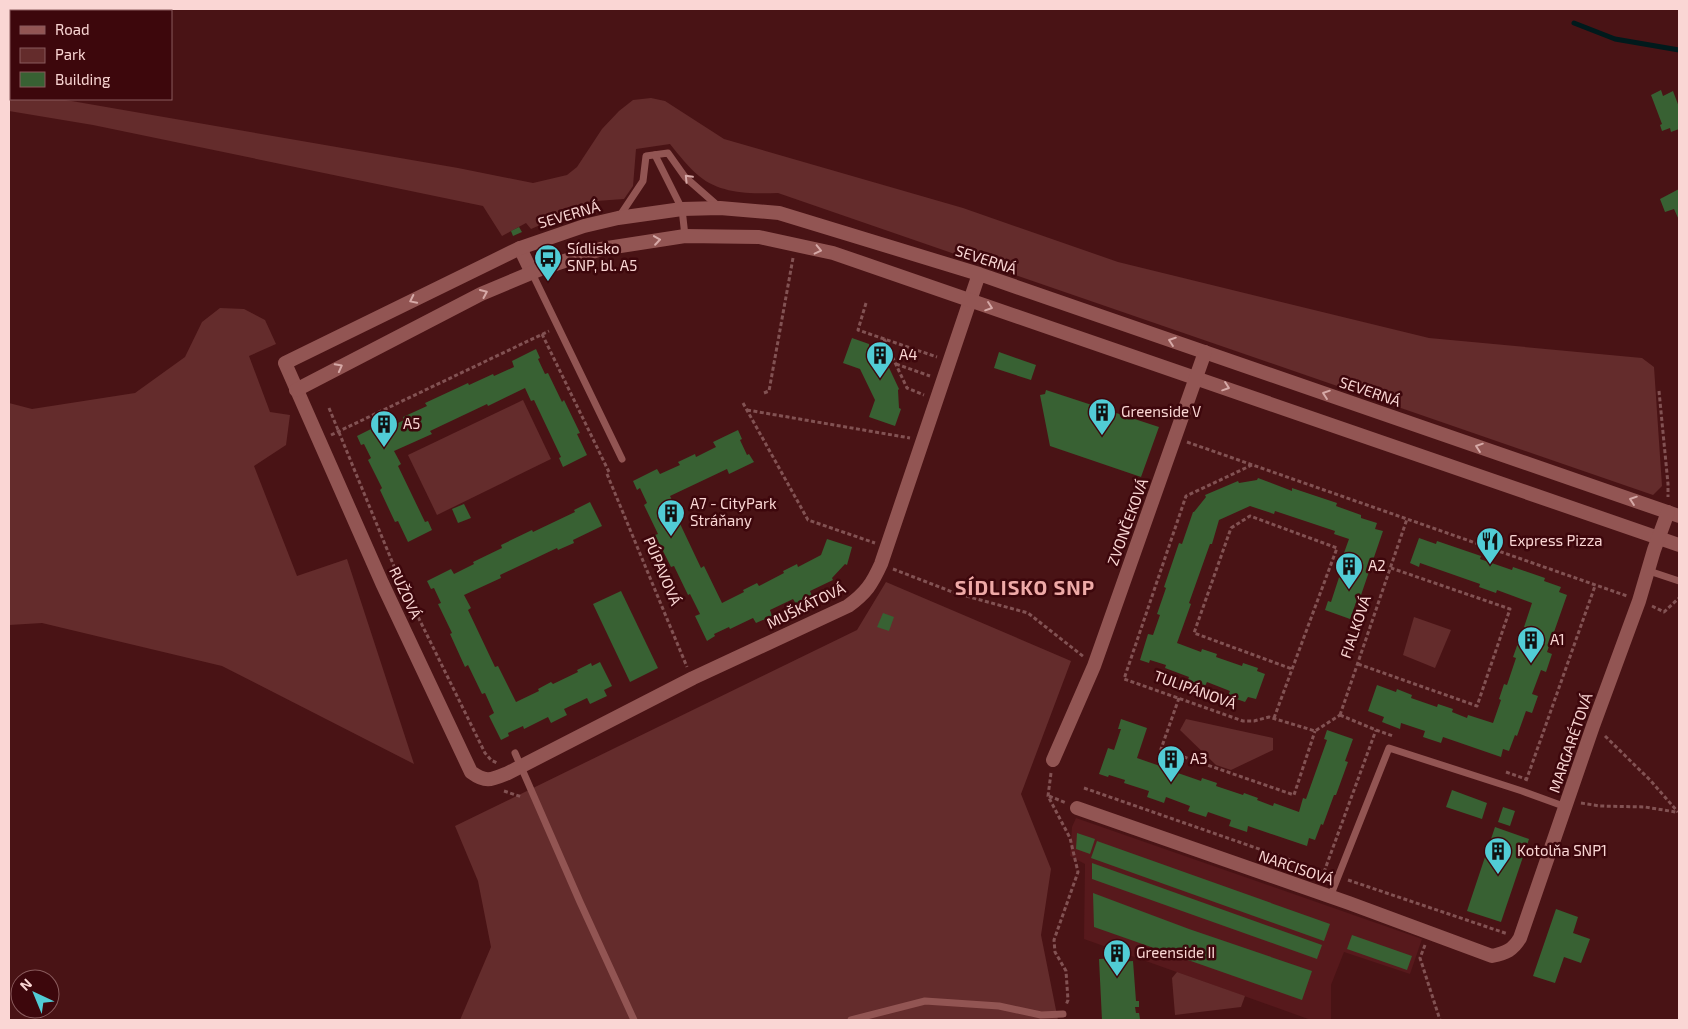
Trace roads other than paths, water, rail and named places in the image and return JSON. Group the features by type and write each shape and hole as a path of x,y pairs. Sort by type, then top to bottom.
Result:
{"street":[{"name":"SEVERNÁ","path":"284,363 520,248 557,234 618,218 682,209 720,208 779,213 979,274 1674,514"},
{"path":"296,390 452,308 532,272 601,249 685,236 759,237 833,253 1679,545"},
{"path":"520,248 532,272"},
{"name":"MUŠKÁTOVÁ","path":"508,773 693,678 848,606 863,596 872,583 888,547 979,274"},
{"name":"ZVONČEKOVÁ","path":"1053,760 1094,666 1206,352"},
{"name":"RUŽOVÁ","path":"284,363 382,583 471,772 481,779 493,780 508,773"},
{"name":"MARGARÉTOVÁ","path":"1504,953 1514,948 1520,938 1639,600 1659,537 1674,514"},
{"name":"NARCISOVÁ","path":"1077,808 1492,956 1504,953"}],"lane":[{"path":"618,218 643,181 646,156 668,153 685,177 720,208"},
{"path":"655,155 682,209 685,236"},
{"path":"532,272 622,460"},
{"path":"1649,571 1679,581"},
{"path":"1330,897 1389,748 1567,804"},
{"path":"515,754 634,1020"},
{"path":"851,1020 925,1001 998,1006 1041,1016 1064,1014"}],"waterway":[{"path":"1574,23 1615,39 1679,50"}],"place":[{"name":"Sídlisko SNP, bl. A5","path":"548,282"},
{"name":"A4","path":"880,379"},
{"name":"Greenside V","path":"1102,436"},
{"name":"A5","path":"384,448"},
{"name":"A7 - CityPark Stráňany","path":"671,537"},
{"name":"Express Pizza","path":"1490,565"},
{"name":"A2","path":"1349,590"},
{"name":"A1","path":"1531,664"},
{"name":"A3","path":"1171,783"},
{"name":"Kotolňa SNP1","path":"1498,875"},
{"name":"Greenside II","path":"1117,977"}],"district":[{"name":"SÍDLISKO SNP","path":"1025,588"}]}
